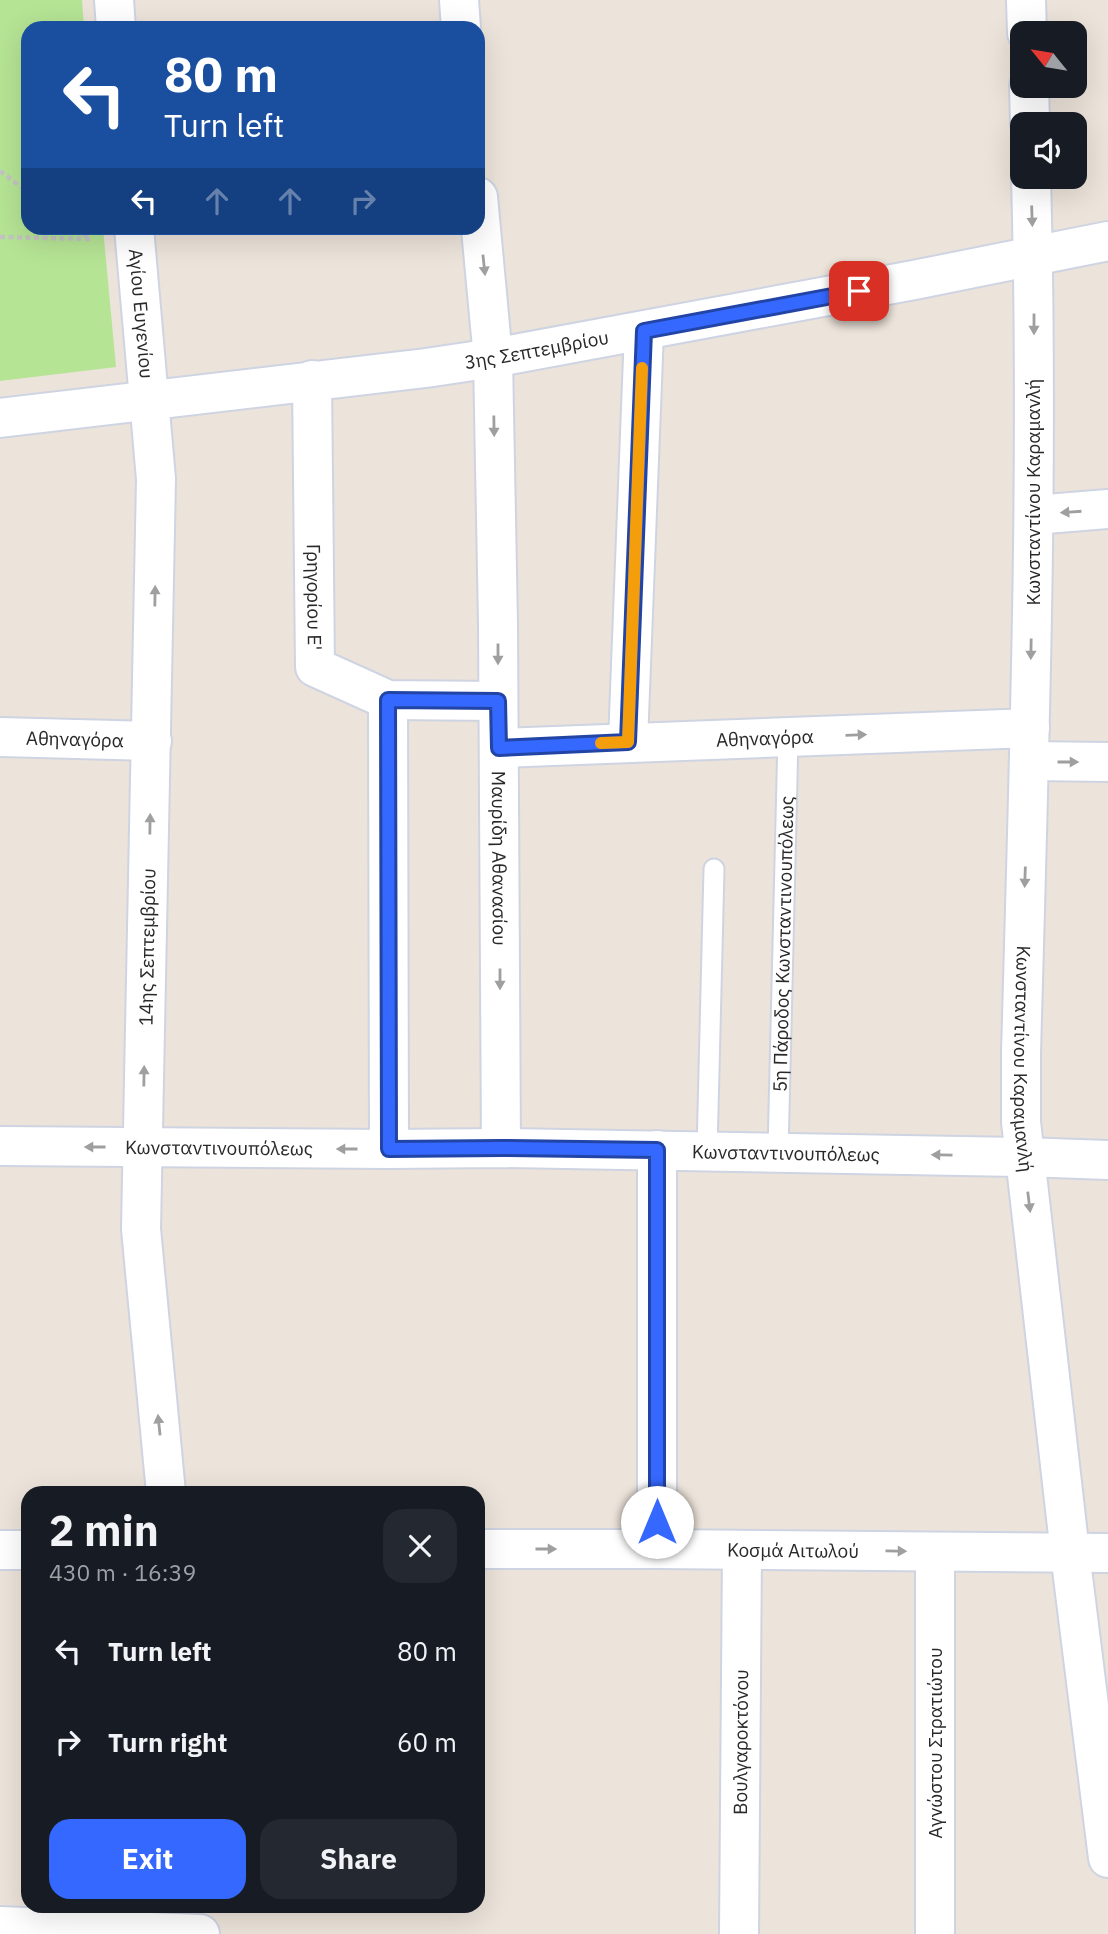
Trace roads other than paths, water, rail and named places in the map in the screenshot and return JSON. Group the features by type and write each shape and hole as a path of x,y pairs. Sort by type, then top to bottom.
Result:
{"street":[{"path":"114,0 116,21"},
{"path":"459,0 460,21"},
{"path":"1026,0 1027,21"},
{"name":"Κωνσταντίνου Καραμανλή","path":"1031,189 1034,515 1021,1122 1108,1858"},
{"name":"Αγίου Ευγενίου","path":"135,235 149,400"},
{"name":"Μαυρίδη Αθανασίου","path":"482,235 493,358 502,1148"},
{"name":"3ης Σεπτεμβρίου","path":"0,418 493,358 873,288 1108,241"},
{"path":"628,742 644,331"},
{"name":"Γρηγορίου Ε'","path":"312,380 316,667 388,700 498,701"},
{"name":"14ης Σεπτεμβρίου","path":"149,400 156,479 141,1229 165,1486"},
{"path":"1034,515 1108,509"},
{"path":"388,700 389,1149"},
{"name":"Αθηναγόρα","path":"0,737 152,741"},
{"name":"Αθηναγόρα","path":"499,748 788,737 1029,745 1108,762"},
{"name":"Κωνσταντινουπόλεως","path":"0,1146 502,1148 1108,1160"},
{"path":"657,1150 657,1549"},
{"name":"Κοσμά Αιτωλού","path":"485,1549 1108,1553"},
{"path":"0,1550 21,1550"},
{"name":"Βουλγαροκτόνου","path":"739,1934 742,1550"},
{"name":"Αγνώστου Στρατιώτου","path":"935,1934 936,1552"},
{"path":"206,1913 208,1934"},
{"path":"0,1926 200,1934"}],"lane":[{"name":"5η Πάροδος Κωνσταντινουπόλεως","path":"778,1152 788,737"},
{"path":"707,1151 713,869"}]}
